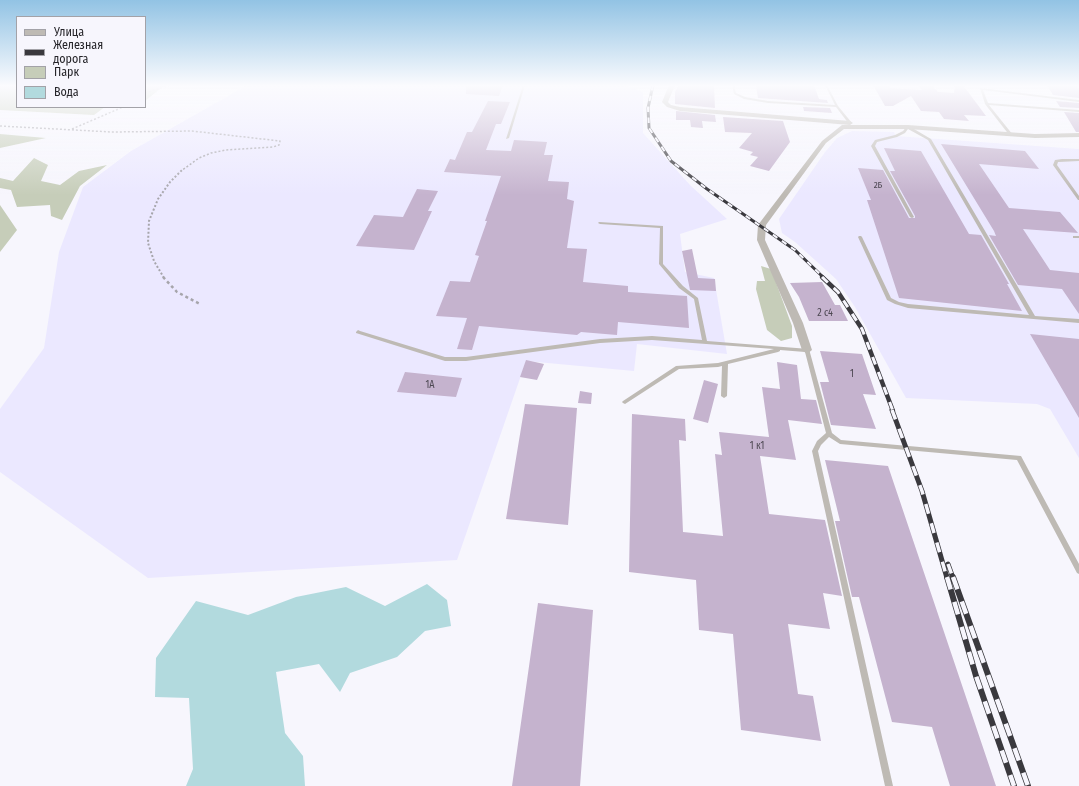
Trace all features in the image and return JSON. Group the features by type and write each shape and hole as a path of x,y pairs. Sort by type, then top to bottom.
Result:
{"street":[{"path":"816,122 1012,135 1052,136 1079,134"},
{"path":"806,350 798,323 761,240 762,225 824,142 842,127 851,125"}],"lane":[{"path":"507,138 512,122"},
{"path":"849,122 851,125"},
{"path":"1002,122 1012,135"},
{"path":"912,216 873,146 876,141 896,136 904,132 908,127 929,139 1033,317"},
{"path":"1079,160 1056,161 1055,165 1079,199"},
{"path":"600,223 662,227 661,264 681,287 696,298 705,342"},
{"path":"860,237 886,293 890,299 897,303 908,306 1079,322"},
{"path":"358,332 445,359 466,359 600,341 652,338 806,350 829,434 840,442 1019,458 1079,571"},
{"path":"625,402 678,367 725,363 784,348"},
{"path":"724,396 725,363"},
{"path":"829,434 819,443 815,451 890,786"}],"path":[{"path":"69,130 91,122"},
{"path":"0,126 135,132 192,131 280,141 281,142 279,144 273,147 226,150 199,158 185,167 170,182 158,199 149,221 148,243 154,261 165,280 177,292 200,304"}],"shaded area":[{"path":"183,122 643,122 643,133 690,185 727,219 680,234 685,272 714,278 727,354 637,344 634,371 526,361 457,560 148,578 0,472 0,409 44,348 59,252 83,187 131,151"},
{"path":"852,131 894,132 896,136 1079,149 1079,458 1050,409 1037,404 906,398 855,307 836,279 795,242 782,233 779,219 825,152 837,138"}],"green space":[{"path":"0,134 46,138 0,148"},
{"path":"34,158 48,165 41,181 60,185 79,171 107,165 80,186 62,220 51,216 50,205 17,207 11,190 0,188 0,178 13,181"},
{"path":"0,205 17,230 0,252"},
{"path":"761,266 771,269 792,326 792,338 781,341 767,330 756,289 757,281 765,281"}],"water":[{"path":"427,584 447,600 451,626 425,631 397,657 350,673 340,692 319,664 276,672 285,733 303,756 305,786 186,786 193,769 189,698 155,697 156,658 196,601 248,615 296,597 346,587 385,606"}],"building":[{"path":"477,122 502,122 501,124 496,124 486,150 511,151 514,140 547,142 544,155 553,155 548,181 569,182 567,199 574,201 567,248 587,249 583,282 628,286 628,292 687,296 689,328 618,322 617,335 581,332 577,335 479,326 472,350 457,349 467,318 436,316 450,281 470,282 479,256 475,255 501,176 444,172 450,159 455,160 467,132 472,132"},
{"path":"690,122 702,122 703,128 691,127"},
{"path":"724,122 783,122 790,142 769,171 750,166 758,157 750,155 753,152 739,148 752,133 725,132"},
{"path":"1070,122 1079,122 1079,132 1076,132"},
{"path":"941,144 1025,151 1039,169 979,164 1009,208 1060,212 1078,233 1023,229 1050,270 1079,273 1079,314 1062,289 1018,285 989,235 996,236 994,231"},
{"path":"884,148 921,151 969,234 981,235 1009,284 1007,284 1022,311 899,298 867,200 871,200 858,168 883,170 909,218 915,218 890,171 895,171"},
{"path":"417,189 438,191 428,211 432,211 414,250 356,246 374,215 403,217"},
{"path":"692,249 698,278 715,279 716,291 690,290 682,251"},
{"path":"822,282 835,305 840,305 848,321 809,321 799,297 790,283"},
{"path":"1030,334 1079,339 1079,418"},
{"path":"820,351 862,354 876,395 863,394 876,429 831,425 820,382 829,382"},
{"path":"526,360 544,364 537,380 520,377"},
{"path":"777,362 797,365 801,399 816,400 822,424 788,420 796,460 760,456 769,514 825,520 842,596 823,593 830,629 788,624 798,694 813,696 821,741 741,730 733,634 699,630 696,580 629,572 632,414 685,419 686,441 679,440 683,532 723,536 715,454 722,455 719,432 769,437 762,387 780,389"},
{"path":"405,372 462,378 456,397 397,392"},
{"path":"704,380 718,384 708,423 693,419"},
{"path":"580,391 592,393 591,404 578,403"},
{"path":"525,404 577,408 568,525 506,519"},
{"path":"825,460 888,466 996,786 950,786 932,727 892,722 859,597 852,597 835,521 840,521"},
{"path":"538,603 593,610 580,786 512,786"}],"railway":[{"path":"649,122 649,128 671,161 707,189 795,250 824,278"},
{"path":"822,277 838,292 862,329 893,411"},
{"path":"892,410 922,491 947,578"},
{"path":"948,564 953,578"},
{"path":"947,577 976,676 1014,786"},
{"path":"953,577 1028,786"}]}
